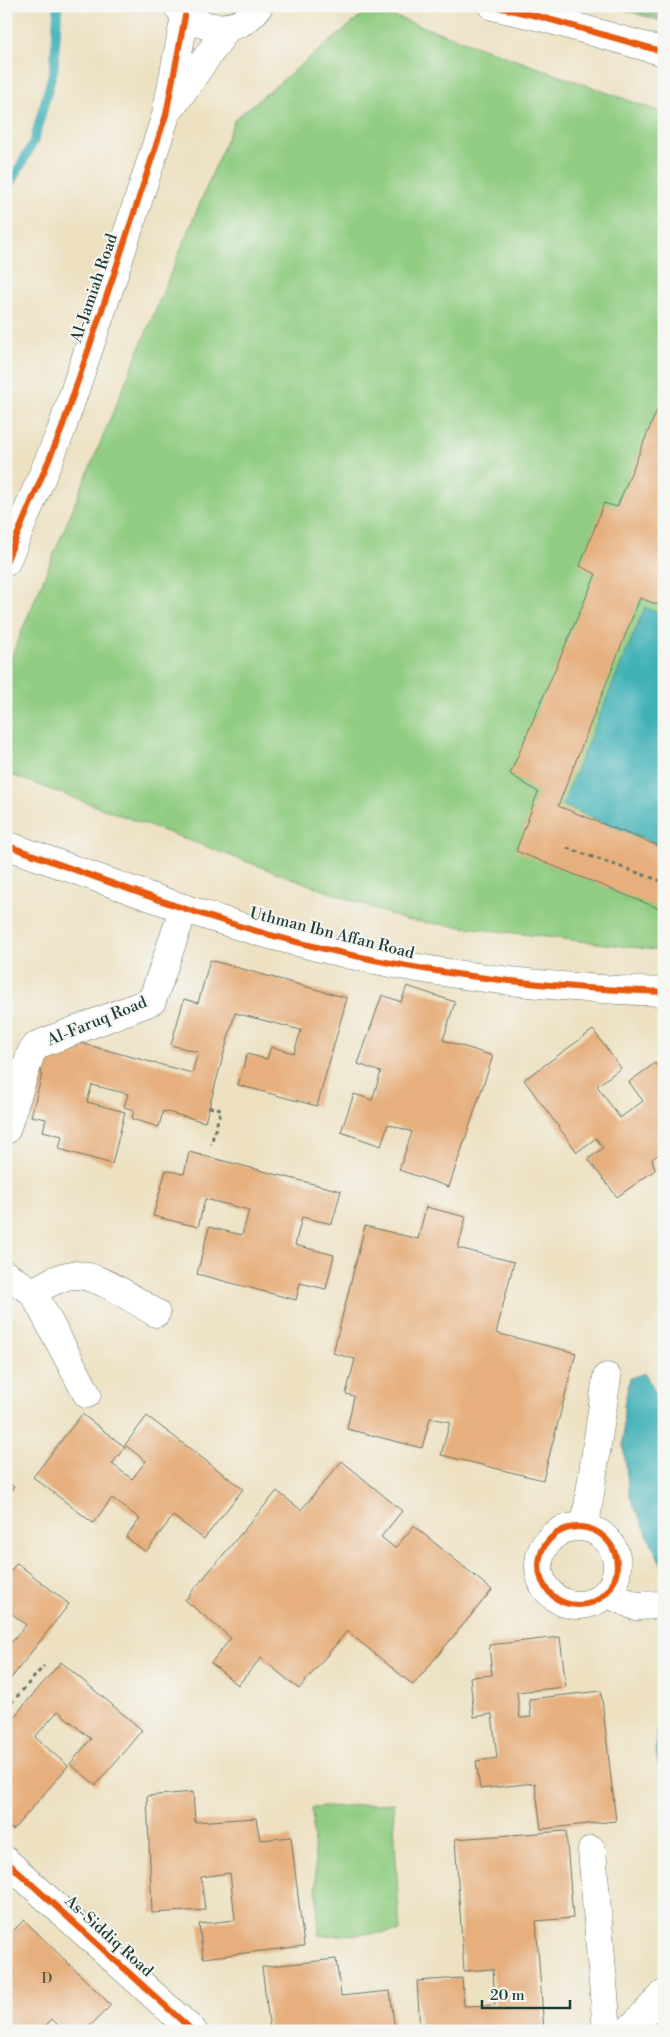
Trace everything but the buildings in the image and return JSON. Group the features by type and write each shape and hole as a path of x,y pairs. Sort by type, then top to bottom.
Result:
{"street":[{"name":"Al-Jamiah Road","path":"6,562 60,431 166,115 181,11 198,24 213,28 228,27 243,22 259,6"},
{"path":"493,6 541,17 664,52"},
{"name":"Al-Jamiah Road","path":"166,115 228,27"},
{"name":"Uthman Ibn Affan Road","path":"6,845 184,908 293,941 402,966 530,984 664,992"},
{"name":"Al-Faruq Road","path":"6,1130 31,1053 37,1045 152,1001 184,908"},
{"path":"6,1275 33,1292 87,1394"},
{"path":"33,1292 58,1279 72,1275 85,1276 100,1282 156,1313"},
{"path":"585,1527 607,1377"},
{"path":"571,1527 585,1527 602,1535 612,1545 617,1559 617,1573 612,1586 606,1593 600,1598 587,1603 571,1604 559,1599 550,1592 542,1581 539,1568 540,1558 545,1545 554,1535 571,1527"},
{"path":"606,1593 635,1606 664,1605"},
{"path":"592,1850 607,2031"},
{"name":"As-Siddiq Road","path":"6,1861 193,2031"},
{"path":"628,2031 664,1994"}],"path":[{"path":"567,848 664,882"},
{"path":"209,1107 221,1109 211,1144"},
{"path":"6,1709 44,1666"}],"green space":[{"path":"611,6 664,6 664,22"},
{"path":"371,8 664,113 664,951 405,920 6,773 6,669 235,119"},
{"path":"393,1803 400,1932 319,1936 312,1808"}],"water":[{"path":"645,607 664,615 664,842 662,846 562,805"},
{"path":"645,1373 664,1411 664,1570 630,1497 623,1446 624,1405 630,1378"},
{"path":"664,1715 664,1778 658,1764 656,1747 658,1730"}],"waterway":[{"path":"6,192 34,141 54,68 58,6"}],"cycle path":[{"path":"493,6 541,17 664,52"},
{"path":"6,562 61,431 114,274 166,115 185,16"},
{"path":"6,845 221,920 339,952 431,970 524,983 664,992"},
{"path":"578,1527 593,1530 605,1539 614,1551 617,1566 614,1581 605,1593 593,1602 578,1605 563,1602 551,1593 542,1581 539,1566 542,1551 551,1539 563,1530 578,1527"},
{"path":"6,1861 193,2031"}]}
